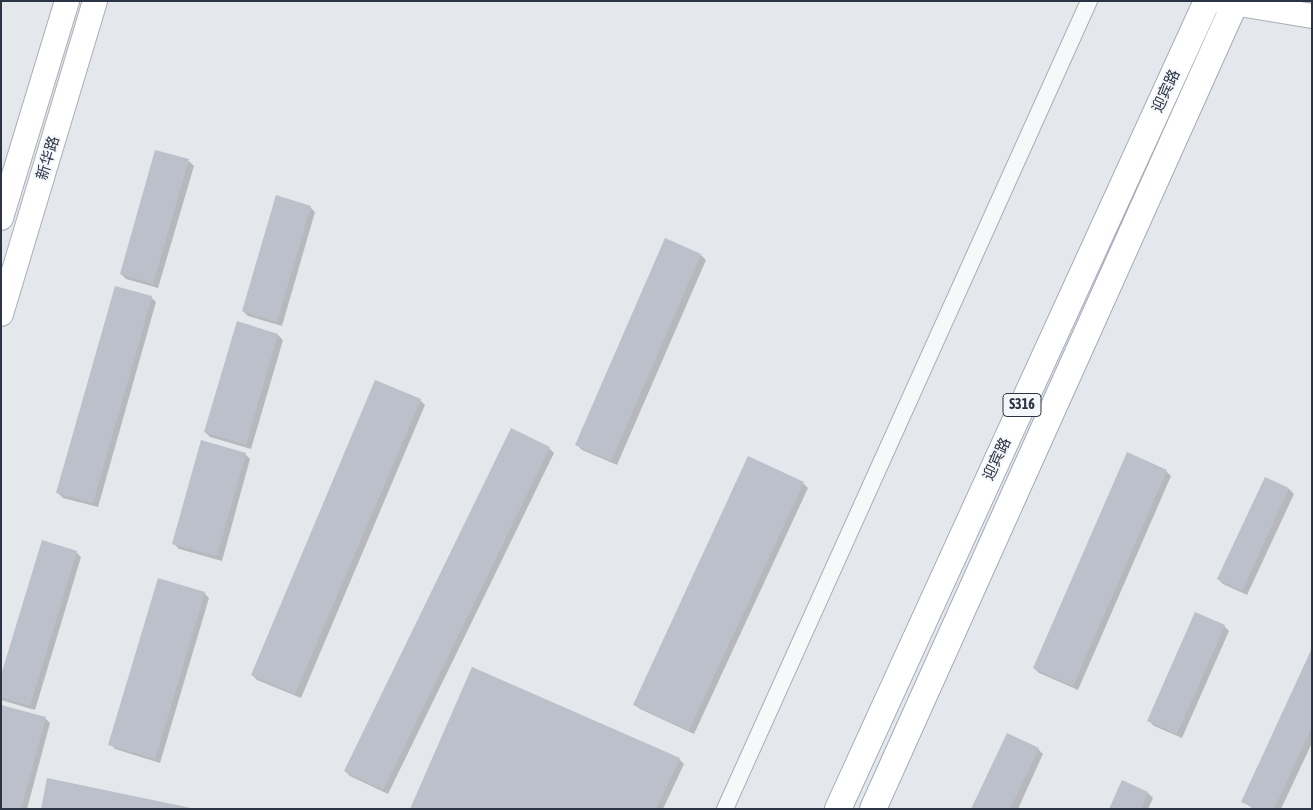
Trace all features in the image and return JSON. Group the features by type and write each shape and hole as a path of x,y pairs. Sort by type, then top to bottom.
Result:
{"main road":[{"name":"新华路","path":"1,218 67,1"},
{"name":"新华路","path":"1,314 95,1"},
{"name":"迎宾路","path":"838,809 1206,1"},
{"name":"迎宾路","path":"873,809 1231,2"},
{"path":"1231,2 1312,16"}],"street":[{"path":"725,809 1089,1"}],"building":[{"path":"155,150 189,159 153,284 120,274"},
{"path":"276,195 311,206 277,322 242,311"},
{"path":"665,238 701,254 611,461 575,445"},
{"path":"115,286 152,296 93,503 56,493"},
{"path":"237,321 278,334 246,445 204,432"},
{"path":"375,380 421,399 295,694 251,675"},
{"path":"511,428 550,447 383,790 344,771"},
{"path":"201,440 246,453 217,556 172,544"},
{"path":"1127,452 1167,470 1073,686 1033,668"},
{"path":"748,456 804,482 689,730 633,705"},
{"path":"1265,477 1289,488 1242,591 1217,579"},
{"path":"42,540 77,551 30,706 1,697 1,675"},
{"path":"158,578 205,592 155,759 108,745"},
{"path":"1195,612 1225,625 1177,734 1147,721"},
{"path":"1312,648 1312,727 1274,809 1257,809 1241,802"},
{"path":"472,667 680,758 656,809 410,809"},
{"path":"1,705 46,717 21,809 1,809"},
{"path":"1007,733 1039,748 1010,809 971,809"},
{"path":"47,778 191,808 191,809 41,809"},
{"path":"1122,780 1148,792 1141,809 1109,809"}]}
